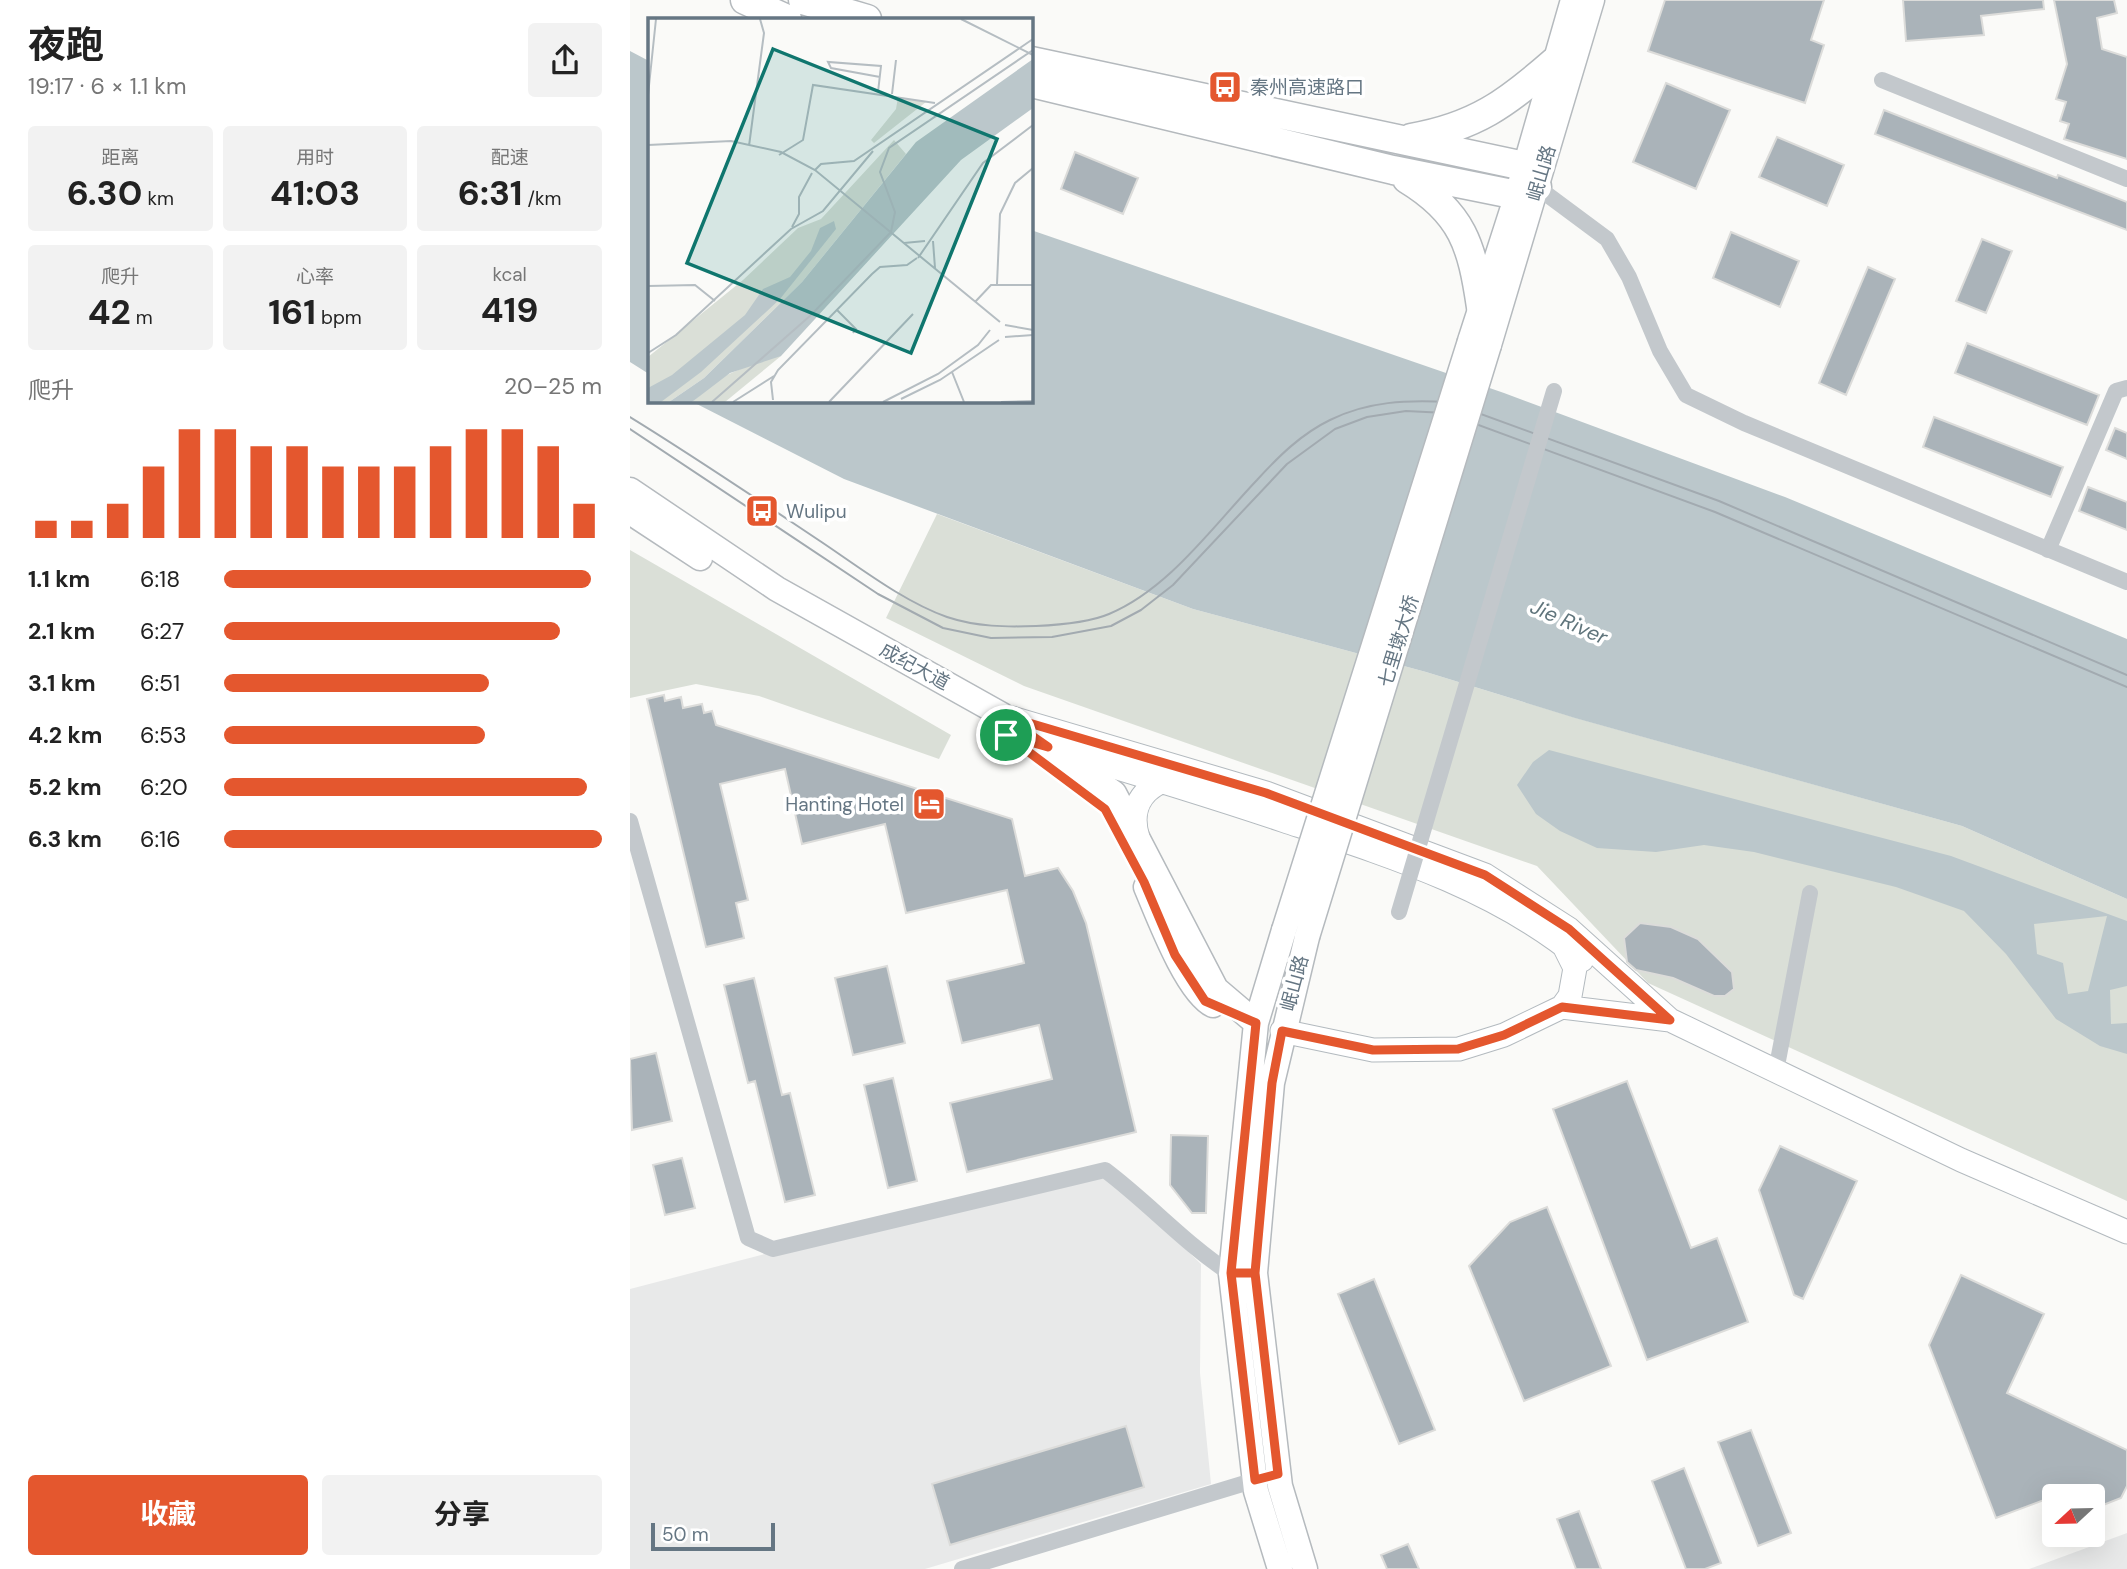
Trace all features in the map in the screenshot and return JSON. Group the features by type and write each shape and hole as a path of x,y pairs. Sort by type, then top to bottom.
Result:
{"highway":[{"path":"745,0 785,18"},
{"path":"803,0 864,18"},
{"path":"1032,61 1399,140 1526,183"},
{"path":"1399,140 1440,133 1506,104 1555,62"},
{"path":"1032,83 1393,170 1526,183"},
{"path":"1393,170 1435,196 1458,225 1474,264 1481,307"}],"main road":[{"name":"岷山路","path":"1480,343 1526,183 1573,0"},
{"name":"岷山路","path":"1480,343 1481,307 1592,0"},
{"name":"七里墩大桥","path":"1295,933 1480,343"},
{"name":"成纪大道","path":"630,490 777,589 1004,725 1105,809 1144,882 1175,955 1205,1001 1256,1023"},
{"name":"成纪大道","path":"630,512 768,603 1048,747 1114,793 1216,989 1256,1023"},
{"path":"1004,725 1266,793 1485,875 1569,929 1659,1018"},
{"path":"1048,747 1163,781 1386,855 1477,892 1562,943 1659,1018 1961,1160 2127,1232"},
{"path":"1138,838 1134,815 1137,804 1143,793 1163,781"},
{"name":"岷山路","path":"1280,1569 1266,1477 1243,1273 1256,1023 1295,933"},
{"name":"岷山路","path":"1243,1273 1295,933"},
{"path":"1562,943 1571,955 1575,968 1573,989 1562,1007"},
{"path":"1282,1031 1373,1050 1458,1049 1504,1035 1562,1007 1659,1018"},
{"name":"岷山路","path":"1266,1477 1305,1569"}],"street":[{"path":"1882,80 2127,179"},
{"path":"1526,183 1607,239 1629,277 1660,351 1686,395 1744,424 2127,582"},
{"path":"2048,550 2116,391 2127,388"},
{"path":"1399,912 1554,391"},
{"path":"631,830 748,1238 773,1249 1105,1170 1141,1198 1192,1248 1243,1273"},
{"path":"1776,1071 1810,893"},
{"path":"961,1569 1266,1477"}],"shaded area":[{"path":"937,514 1193,609 1426,672 1576,718 1962,826 2127,899 2127,1201 1648,983 1537,866 1024,686 886,618"},
{"path":"630,550 951,735 939,759 759,696 696,684 630,698"},
{"path":"1100,1167 1201,1264 1200,1373 1211,1484 925,1569 630,1569 630,1289"},
{"path":"2127,1533 2127,1569 2029,1569 2089,1547 2105,1547 2105,1541"}],"water":[{"path":"630,51 648,60 648,373 630,362"},
{"name":"Jie River","path":"1032,230 1504,393 1785,497 2127,639 2127,899 1962,826 1575,718 1426,672 1193,609 844,479 693,402 1032,402"},
{"path":"1549,750 1951,856 2127,921 2127,986 2110,990 2111,1024 2127,1023 2127,1054 2100,1046 2056,1019 2006,954 1964,911 1896,887 1754,852 1704,845 1656,852 1597,848 1560,831 1536,814 1517,785 1533,762","holes":["2107,916 2088,991 2068,994 2063,963 2037,954 2034,924"]}],"building":[{"path":"1665,0 1824,0 1811,40 1824,45 1805,103 1648,51"},
{"path":"1903,0 2043,0 2044,9 1981,16 1984,35 1906,41"},
{"path":"2054,0 2114,0 2117,13 2097,18 2102,49 2127,57 2127,159 2064,139 2069,124 2060,121 2066,102 2056,99 2067,64"},
{"path":"1666,83 1730,110 1696,189 1633,162"},
{"path":"1884,110 2057,178 2058,175 2127,202 2127,230 1875,134"},
{"path":"1777,137 1844,165 1827,206 1759,177"},
{"path":"1075,152 1138,178 1123,214 1061,189"},
{"path":"1731,232 1799,261 1780,307 1713,278"},
{"path":"1982,239 2012,251 1986,313 1956,301"},
{"path":"1868,267 1895,279 1846,395 1819,383"},
{"path":"1967,343 2099,395 2087,425 1955,373"},
{"path":"1934,417 2063,467 2051,497 1923,447"},
{"path":"2115,428 2127,433 2127,459 2106,450"},
{"path":"2088,487 2127,502 2127,530 2079,511"},
{"path":"664,695 665,701 681,697 683,708 702,704 704,713 712,711 716,725 1012,819 1025,876 1058,868 1073,891 1086,923 1136,1132 967,1172 950,1103 1052,1079 1039,1025 962,1043 947,981 1024,963 1007,890 906,913 885,824 802,844 785,769 720,784 748,900 736,903 744,938 706,947 647,699"},
{"path":"1640,923 1671,927 1698,939 1732,972 1734,989 1725,996 1714,996 1673,978 1636,970 1627,962 1624,938"},
{"path":"887,966 905,1043 853,1055 835,978"},
{"path":"754,978 782,1095 790,1093 815,1195 785,1202 755,1081 748,1083 724,985"},
{"path":"656,1053 672,1121 632,1130 630,1059"},
{"path":"893,1078 917,1181 888,1188 864,1085"},
{"path":"1627,1081 1691,1248 1717,1238 1748,1322 1647,1360 1553,1109"},
{"path":"1171,1135 1208,1136 1206,1213 1192,1213 1170,1185"},
{"path":"1780,1146 1857,1181 1803,1299 1794,1295 1759,1190"},
{"path":"682,1158 695,1208 665,1215 653,1165"},
{"path":"1547,1207 1611,1366 1524,1401 1469,1266 1510,1222"},
{"path":"1961,1275 2044,1314 2007,1393 2127,1450 2127,1486 2121,1498 2105,1504 2105,1484 2042,1484 2042,1501 1996,1518 1929,1345"},
{"path":"1374,1279 1435,1430 1399,1444 1338,1294"},
{"path":"1126,1426 1144,1487 950,1545 932,1484"},
{"path":"1751,1430 1791,1533 1758,1546 1718,1442"},
{"path":"1684,1468 1721,1563 1705,1569 1686,1569 1652,1481"},
{"path":"1579,1511 1601,1569 1576,1569 1557,1519"},
{"path":"1408,1544 1419,1569 1387,1569 1381,1555"}],"tram line":[{"path":"630,417 914,602 947,617 969,623 1025,626 1092,620 1131,603 1171,573 1282,455 1309,432 1330,420 1373,405 1418,401 1448,402 1719,501 2127,675"},
{"path":"630,429 878,594 943,628 991,638 1052,637 1111,626 1141,610 1173,585 1287,464 1335,429 1367,417 1406,411 1446,413 1715,512 2127,687"}],"place":[{"name":"秦州高速路口","path":"1225,87"},
{"name":"Wulipu","path":"762,511"},
{"name":"Hanting Hotel","path":"929,804"}],"route":[{"path":"1006,735 1048,747 1002,715 1266,793 1485,875 1569,929 1670,1020 1562,1007 1504,1035 1458,1049 1373,1050 1282,1031 1272,1083 1255,1273 1231,1273 1255,1480 1278,1474 1255,1273 1231,1273 1256,1023 1205,1001 1175,955 1144,882 1105,809 1006,735"}]}
